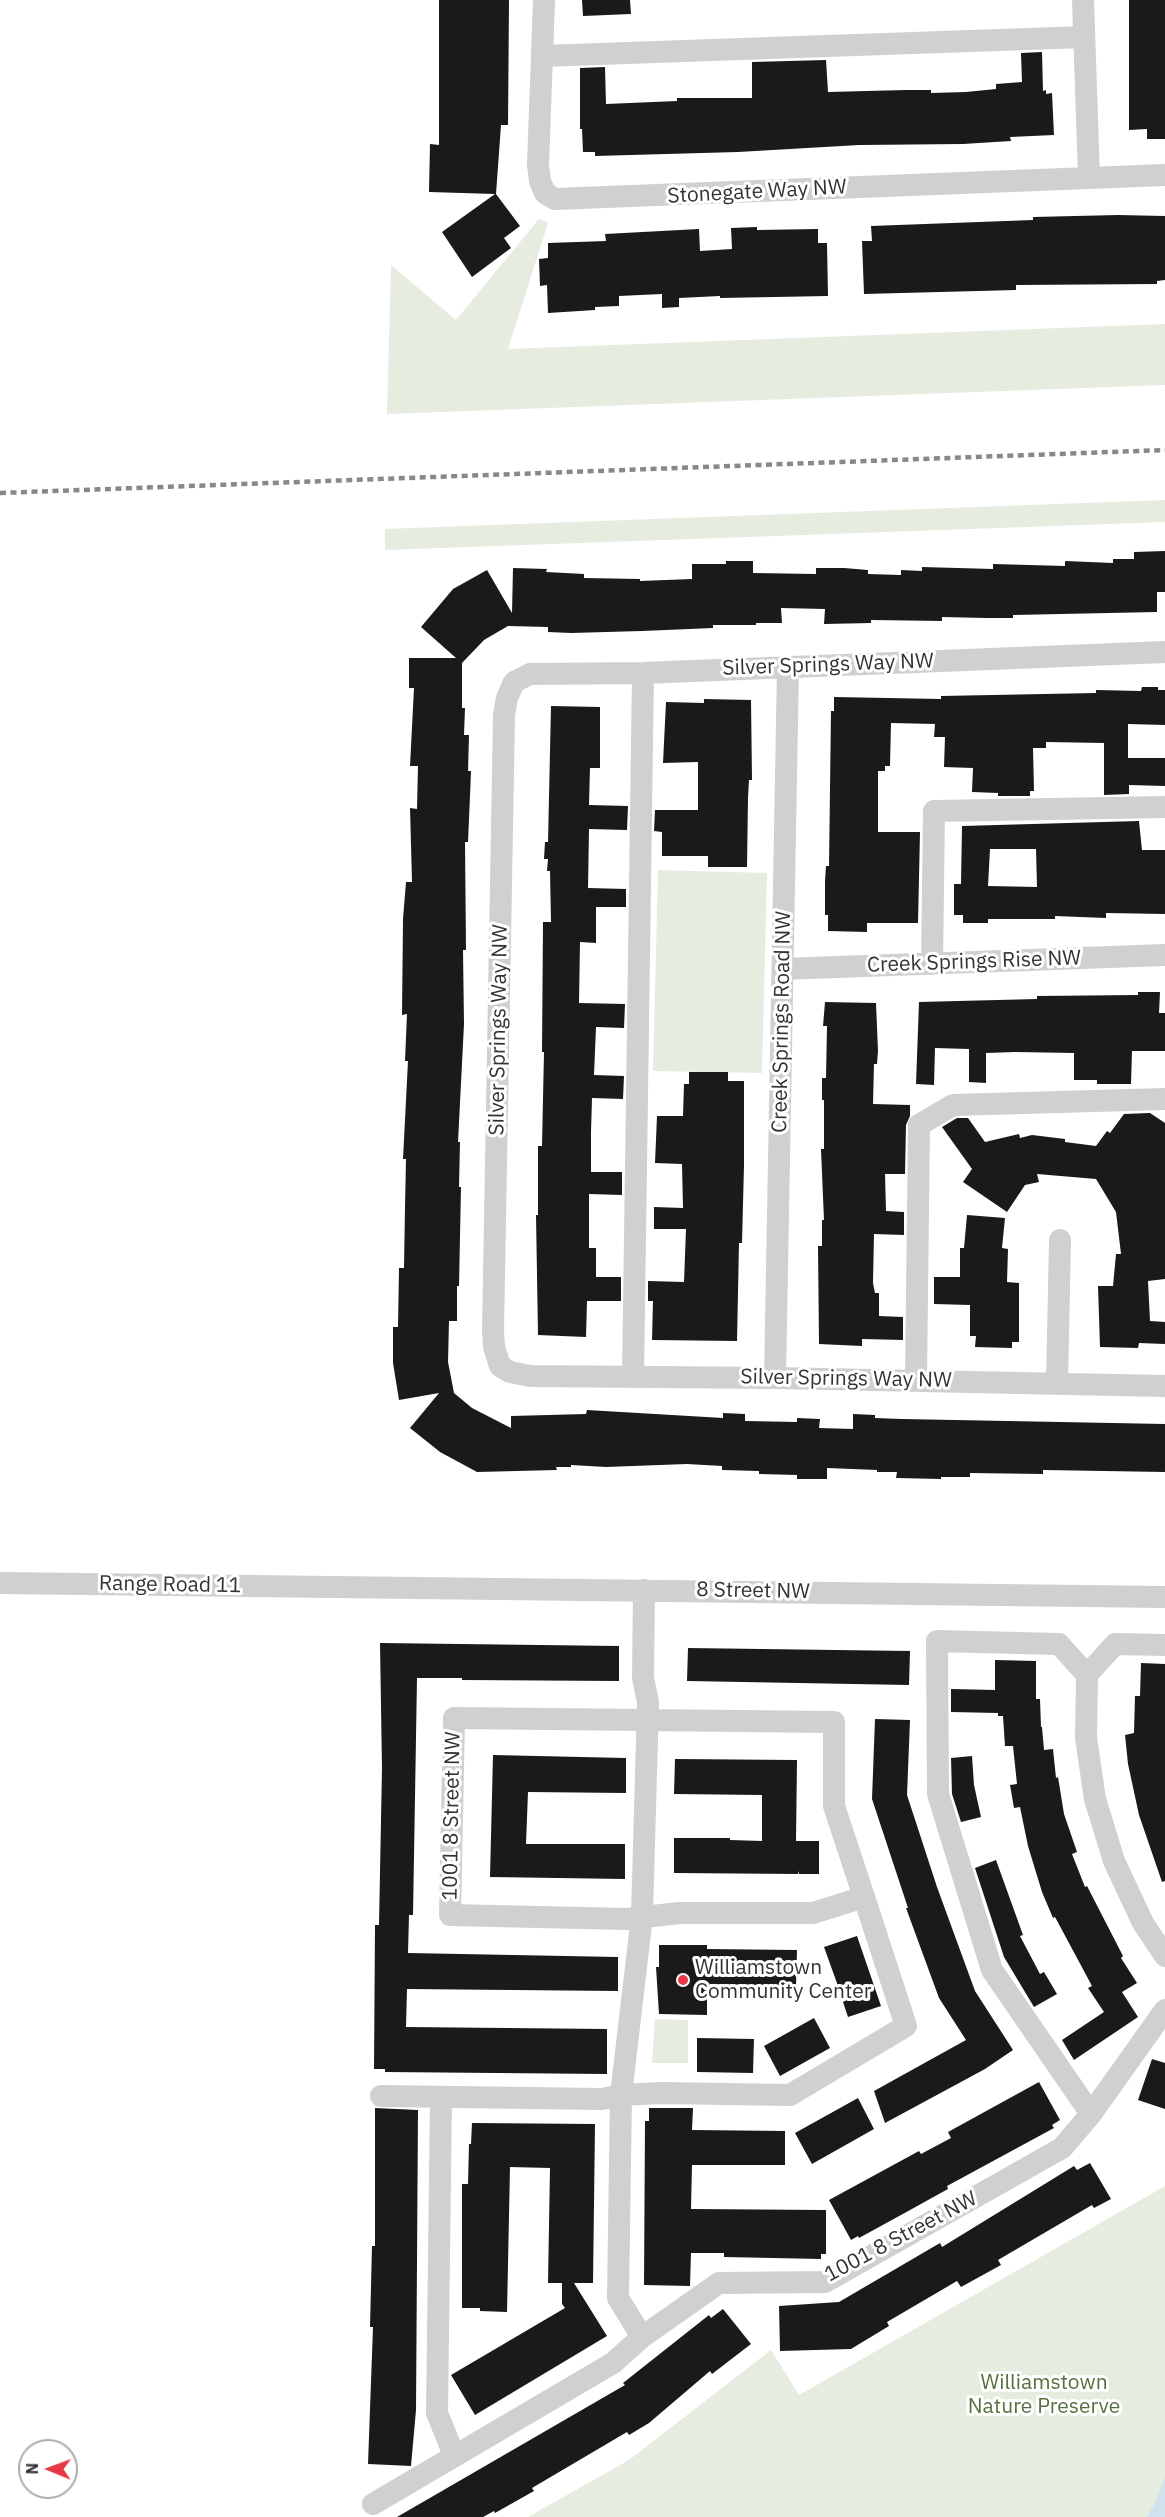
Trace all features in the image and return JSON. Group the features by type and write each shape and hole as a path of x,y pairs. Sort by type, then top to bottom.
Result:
{"street":[{"name":"Stonegate Way NW","path":"544,0 538,165 540,181 545,193 555,199 1165,175"},
{"path":"1083,0 1089,177"},
{"path":"542,56 1084,37"},
{"name":"Silver Springs Way NW","path":"1165,652 643,673 530,674 514,681 507,698 504,727 494,1319 494,1347 500,1366 510,1372 530,1376 776,1377 1165,1386"},
{"name":"Creek Springs Road NW","path":"776,1377 788,667"},
{"path":"633,1377 643,673"},
{"path":"932,964 934,811 1165,807"},
{"name":"Creek Springs Rise NW","path":"783,969 1165,955"},
{"path":"916,1380 919,1125 954,1105 1165,1099"},
{"path":"1057,1383 1060,1240"},
{"name":"Range Road 11","path":"0,1583 341,1586"},
{"name":"8 Street NW","path":"341,1586 1165,1597"},
{"path":"642,2337 618,2298 621,2095 642,1916 648,1710 656,1678 651,1590"},
{"path":"1087,1675 1059,1644 937,1641 938,1794 993,1970 1088,2120"},
{"path":"1165,1645 1114,1644 1087,1675 1086,1738 1095,1799 1114,1861 1143,1923 1165,1956"},
{"name":"1001 8 Street NW","path":"381,2096 602,2099 621,2095 660,2093 790,2095 906,2026 864,1897 834,1806 834,1722 648,1710 454,1718 450,1915 627,1919 679,1912 813,1913 864,1897"},
{"name":"1001 8 Street NW","path":"373,2504 613,2363 642,2337 719,2283 825,2282 1062,2148 1088,2120 1165,2010"},
{"path":"441,2097 436,2414 454,2455"}],"green space":[{"path":"539,219 548,223 508,349 1165,324 1165,385 387,414 391,265 456,320"},
{"path":"1165,500 1165,522 385,550 385,529"},
{"path":"658,870 767,873 762,1073 653,1071"},
{"path":"655,2019 688,2020 688,2063 652,2063"},
{"name":"Williamstown Nature Preserve","path":"1165,2186 1165,2517 528,2517 629,2460 771,2350 799,2395"}],"water":[{"path":"1165,2477 1165,2517 1147,2517 1156,2501"}],"building":[{"path":"439,0 509,0 508,125 501,125 496,194 520,226 504,238 511,248 472,277 442,232 495,194 429,192 430,144 439,145"},
{"path":"582,0 630,0 631,14 583,16"},
{"path":"1129,0 1165,0 1165,139 1147,139 1147,129 1129,130"},
{"path":"1042,52 1043,91 1046,90 1046,94 1052,93 1054,135 1010,137 1011,141 963,144 859,145 738,152 595,156 595,152 583,152 582,129 580,129 580,68 605,67 606,104 677,101 677,98 752,98 752,62 826,60 828,92 931,90 931,93 966,92 996,89 996,84 1022,82 1021,53"},
{"path":"1118,215 1165,216 1165,280 1157,281 1157,284 1016,285 1016,290 864,294 862,241 872,241 871,226"},
{"path":"757,227 757,230 818,229 818,243 827,243 828,296 679,298 679,307 662,308 662,294 619,296 619,306 548,313 547,285 540,286 539,259 548,258 548,243 606,241 605,234 699,229 700,251 732,249 731,228"},
{"path":"1165,551 1165,592 1157,592 1157,612 1013,615 1013,618 942,617 942,621 871,620 871,623 824,624 825,609 781,608 782,623 713,625 713,628 571,633 548,632 548,627 508,626 484,640 462,663 464,735 469,735 468,771 471,771 468,842 465,842 466,950 463,950 464,1024 458,1142 460,1142 459,1187 461,1187 459,1286 457,1286 457,1321 449,1321 448,1362 454,1393 472,1408 511,1428 511,1416 586,1414 587,1410 723,1418 723,1413 745,1414 745,1421 797,1422 797,1418 820,1419 819,1428 853,1429 853,1414 902,1419 1165,1424 1165,1472 1043,1470 1043,1474 970,1473 970,1477 941,1477 941,1479 896,1478 897,1472 827,1468 827,1479 797,1479 797,1475 759,1474 759,1471 722,1470 722,1466 687,1464 606,1467 571,1465 571,1467 556,1467 557,1470 477,1472 440,1452 410,1428 439,1393 399,1400 393,1363 393,1327 398,1327 399,1268 404,1268 406,1159 403,1159 408,1061 405,1061 407,1014 402,1015 403,919 406,882 412,882 410,808 417,809 418,766 410,766 414,688 409,688 409,658 456,658 421,627 453,589 487,570 512,613 513,568 547,569 546,572 584,574 584,578 640,579 640,581 692,579 692,564 753,561 753,573 816,574 816,568 844,568 868,570 868,574 901,575 901,570 922,571 922,567 993,569 993,564 1065,566 1065,561 1113,563 1113,559 1134,559 1134,552"},
{"path":"1142,687 1158,687 1158,690 1165,690 1165,725 1128,724 1128,758 1165,758 1165,786 1129,785 1129,794 1104,795 1104,743 1046,742 1046,748 1033,748 1034,791 1030,791 1030,796 998,796 998,793 972,792 973,768 944,767 945,737 934,737 935,724 891,723 890,766 885,766 885,771 878,771 878,832 920,832 918,923 867,923 867,932 828,931 828,915 825,915 825,881 826,866 829,866 831,711 834,711 834,697 941,699 941,696 1096,693 1096,690 1141,691"},
{"path":"704,699 751,700 752,780 749,780 747,867 708,867 708,856 662,856 662,832 654,831 655,810 698,810 698,762 663,763 666,702 704,703"},
{"path":"551,706 600,707 600,768 590,768 589,805 628,806 627,830 589,829 588,888 626,889 626,907 596,907 596,943 580,942 579,1003 625,1004 624,1028 596,1027 594,1075 624,1076 623,1099 592,1098 591,1132 591,1172 622,1172 622,1195 589,1194 589,1248 596,1248 596,1277 621,1277 621,1301 587,1301 586,1337 538,1335 536,1215 538,1215 538,1146 542,1146 543,922 551,922 550,871 547,871 548,859 544,859 545,842 548,842"},
{"path":"1139,821 1142,850 1165,850 1165,914 1106,913 1106,918 1055,916 1055,919 988,919 988,923 963,923 963,915 954,915 954,884 961,884 962,826","holes":["990,849 1036,849 1037,887 988,886"]},
{"path":"1138,992 1160,992 1159,1013 1165,1013 1165,1051 1132,1051 1131,1084 1097,1084 1097,1080 1074,1080 1074,1053 1015,1052 986,1053 986,1083 969,1082 969,1049 935,1048 934,1085 916,1084 919,1002 1037,999 1037,996 1138,995"},
{"path":"825,1002 876,1003 878,1051 877,1064 874,1064 873,1104 910,1105 910,1116 906,1125 905,1174 885,1174 886,1211 904,1212 904,1235 874,1234 873,1283 875,1293 879,1293 879,1316 903,1317 903,1340 862,1339 862,1346 819,1344 818,1246 822,1246 822,1220 824,1220 821,1149 824,1149 822,1078 826,1078 827,1026 823,1026"},
{"path":"689,1072 728,1072 728,1081 744,1081 742,1243 739,1243 737,1341 652,1340 653,1301 648,1301 648,1281 684,1282 686,1229 654,1229 654,1207 683,1208 682,1164 655,1163 657,1116 683,1116 684,1084 689,1084"},
{"path":"1150,1113 1165,1123 1165,1279 1148,1281 1150,1321 1165,1322 1165,1344 1139,1343 1138,1348 1100,1347 1098,1286 1113,1286 1116,1254 1121,1254 1116,1212 1096,1179 1037,1174 1039,1182 1025,1185 1007,1212 963,1182 972,1169 942,1127 957,1118 968,1118 985,1142 1019,1134 1020,1138 1032,1135 1096,1146 1107,1131 1110,1133 1124,1114"},
{"path":"967,1215 1005,1218 1002,1248 1008,1249 1007,1282 1019,1283 1019,1342 1012,1342 1012,1348 975,1347 976,1336 970,1336 970,1305 934,1304 934,1277 960,1277 960,1248 964,1248"},
{"path":"380,1643 619,1646 619,1681 417,1678 413,1915 409,1915 408,1953 618,1957 618,1991 407,1989 406,2027 607,2029 607,2074 385,2072 385,2069 374,2069 375,1925 379,1925 382,1768"},
{"path":"688,1648 910,1651 909,1685 687,1681"},
{"path":"995,1660 1036,1661 1036,1699 1040,1699 1044,1750 1053,1749 1056,1778 1058,1777 1064,1814 1077,1852 1072,1854 1085,1887 1087,1886 1123,1956 1121,1958 1137,1983 1122,1992 1138,2017 1074,2060 1062,2040 1104,2012 1088,1988 1092,1986 1055,1917 1053,1918 1042,1892 1028,1846 1020,1807 1014,1808 1010,1785 1017,1784 1013,1746 1005,1746 1003,1716 998,1716 998,1713 951,1712 951,1689 995,1690"},
{"path":"1141,1663 1165,1664 1165,1881 1162,1882 1139,1815 1128,1764 1125,1735 1134,1733 1135,1696 1140,1696"},
{"path":"875,1719 910,1720 907,1795 937,1887 975,1991 1013,2050 985,2069 885,2123 874,2091 966,2040 939,1998 906,1908 908,1908 872,1799"},
{"path":"493,1755 626,1758 626,1793 528,1792 526,1844 625,1844 625,1879 490,1877"},
{"path":"972,1756 974,1785 981,1817 961,1822 952,1794 951,1758"},
{"path":"675,1759 797,1760 796,1841 819,1841 819,1874 799,1874 798,1871 798,1874 674,1873 674,1838 730,1838 730,1840 762,1841 762,1795 674,1794"},
{"path":"996,1860 1023,1935 1020,1936 1040,1974 1044,1972 1057,1994 1034,2007 1004,1957 975,1868"},
{"path":"857,1936 881,2006 848,2017 843,2002 871,1987 838,1986 824,1947"},
{"path":"659,1945 707,1945 707,1949 797,1950 796,1986 710,1984 710,1993 707,1993 707,2015 659,2014 656,1967 659,1967"},
{"path":"814,2018 830,2048 780,2076 764,2046"},
{"path":"697,2038 754,2039 753,2073 697,2072"},
{"path":"1152,2059 1165,2063 1165,2109 1138,2100"},
{"path":"1039,2082 1060,2120 1052,2125 1054,2128 947,2186 948,2189 901,2215 851,2240 829,2200 919,2151 921,2154 951,2138 948,2132"},
{"path":"858,2098 874,2129 812,2164 795,2133"},
{"path":"375,2108 418,2110 416,2410 411,2466 368,2464 373,2327 370,2327 372,2246 375,2246"},
{"path":"649,2108 693,2108 692,2130 785,2131 785,2165 692,2165 691,2209 826,2210 826,2254 821,2254 821,2259 724,2257 724,2253 691,2253 690,2286 644,2285 645,2121 649,2121"},
{"path":"472,2123 595,2124 593,2283 574,2283 607,2336 475,2415 451,2375 565,2308 562,2304 562,2283 548,2283 550,2168 510,2167 507,2312 462,2308 462,2184 468,2184"},
{"path":"1090,2163 1111,2199 1094,2208 1092,2205 998,2260 1001,2265 961,2287 957,2281 887,2322 889,2326 851,2349 780,2351 779,2306 839,2302 940,2243 942,2247 1074,2166 1077,2170"},
{"path":"723,2309 751,2344 712,2374 710,2371 649,2423 629,2435 627,2432 532,2488 534,2491 495,2513 494,2511 483,2517 397,2517 625,2385 623,2383 709,2315 711,2318"}],"railway":[{"path":"0,493 1165,450"}],"place":[{"name":"Williamstown Community Center","path":"683,1980"}]}
